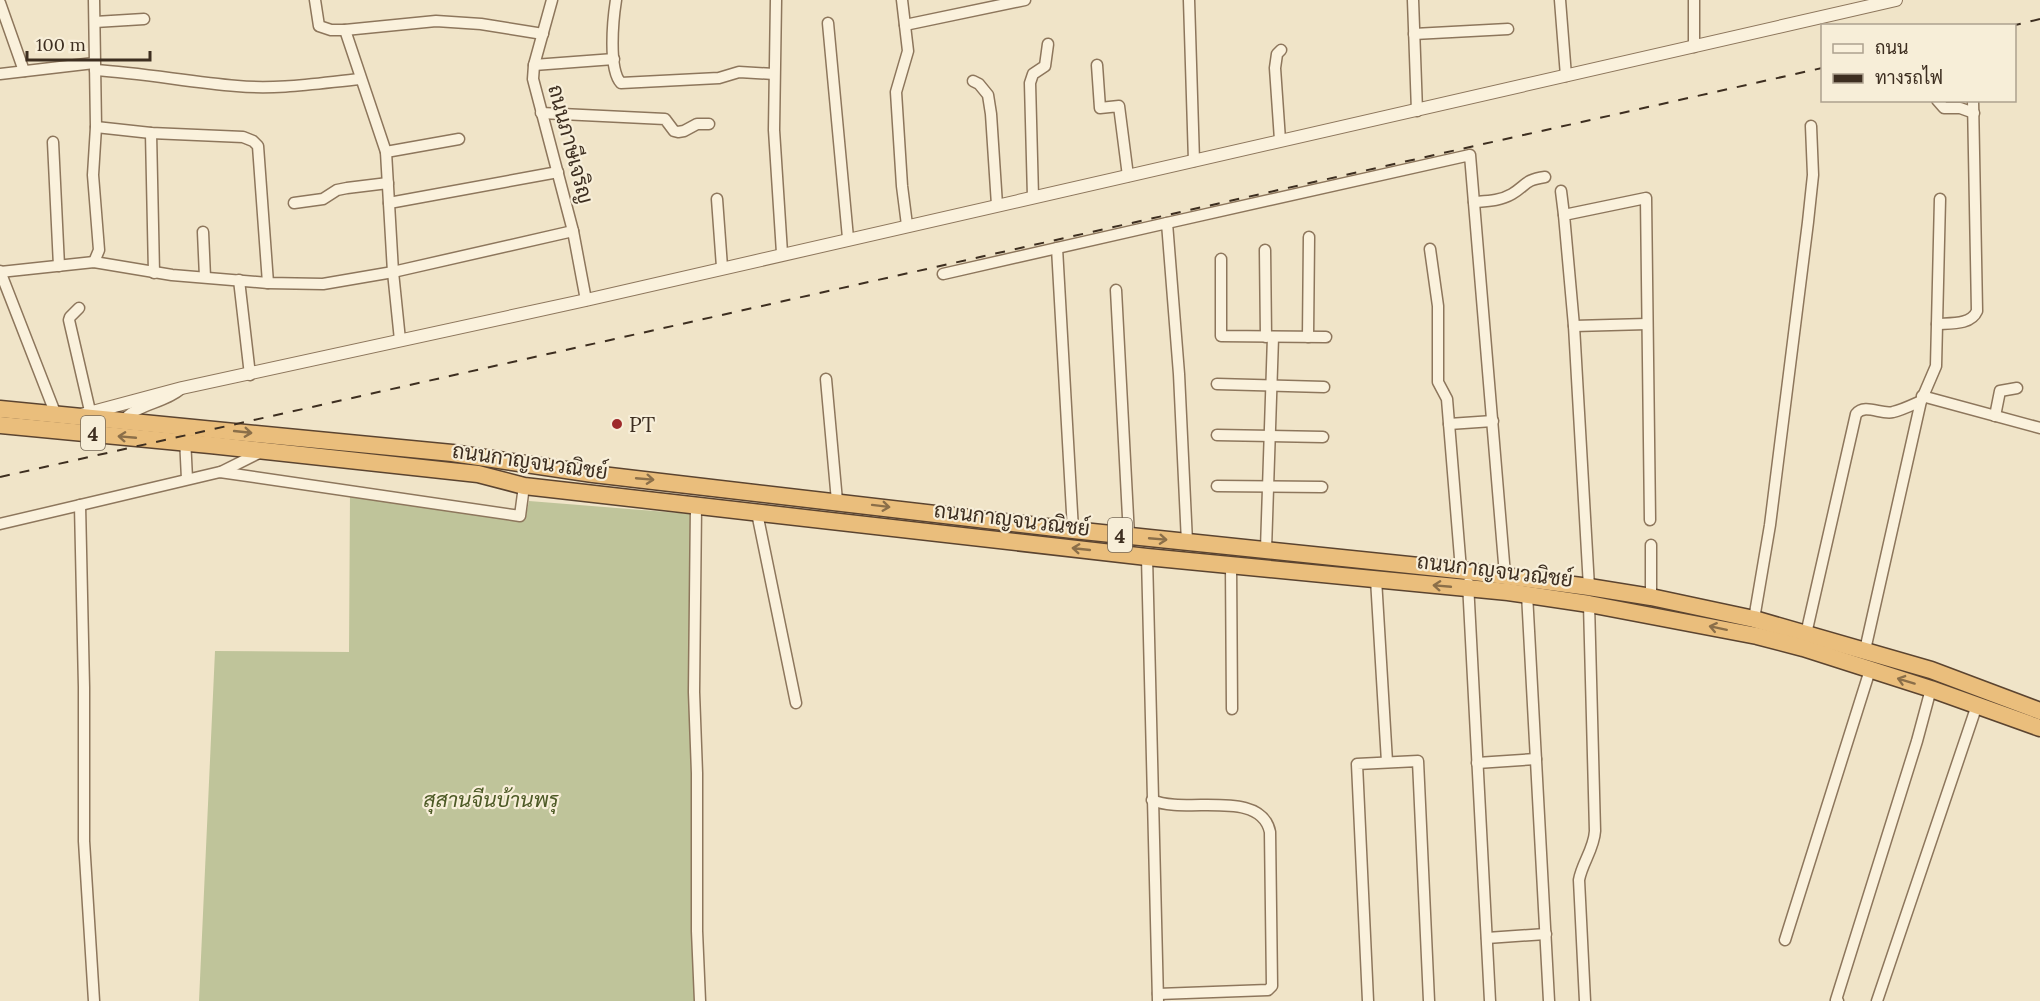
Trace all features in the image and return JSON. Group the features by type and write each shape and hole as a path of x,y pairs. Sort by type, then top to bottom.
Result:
{"highway":[{"name":"ถนนกาญจนวณิชย์","path":"0,410 56,415 83,414 264,451 478,474 524,486 1148,557 1527,594 1757,636 1803,648 1977,705 2039,719"},
{"name":"ถนนกาญจนวณิชย์","path":"0,425 185,435 221,430 452,453 593,474 1073,530 1505,575 1589,587 1651,597 1754,619 1865,650 1930,670 2039,719"},
{"path":"450,472 452,453"}],"street":[{"path":"94,0 96,127 93,175 99,250 94,262"},
{"path":"315,0 319,26 331,30 436,21 481,24 543,34"},
{"name":"ถนนภาษีเจริญ","path":"552,0 534,65 533,79 573,231 586,300"},
{"path":"616,0 613,21 614,59 617,79 624,84 719,78 739,72 774,74"},
{"path":"776,0 774,130 782,253"},
{"path":"902,0 908,53 896,92 907,225"},
{"path":"904,25 1025,0"},
{"path":"1189,0 1194,161"},
{"path":"1413,0 1417,111"},
{"path":"1560,0 1566,76"},
{"path":"1694,0 1694,47"},
{"path":"79,308 69,320 83,414 182,388 586,300 782,253 1417,111 1896,0"},
{"path":"0,3 24,71"},
{"path":"95,22 144,19"},
{"path":"828,23 848,238"},
{"path":"1414,34 1508,29"},
{"path":"345,30 386,153 393,272 400,340"},
{"path":"1033,196 1030,83 1033,74 1045,66 1048,44"},
{"path":"1280,141 1275,68 1277,54 1281,50"},
{"path":"534,65 614,59"},
{"path":"1096,65 1100,108 1119,106 1128,176"},
{"path":"0,74 95,67 237,86 267,87 360,79"},
{"path":"973,81 979,84 988,95 998,205"},
{"path":"1939,102 1944,108 1958,108 1974,113"},
{"path":"1937,324 1967,321 1977,311 1973,102"},
{"path":"541,113 665,119 678,132 697,124 709,124"},
{"path":"1754,619 1770,525 1808,222 1813,175 1811,126"},
{"path":"96,127 152,134 243,137 253,141 258,146 268,283"},
{"path":"152,134 154,273"},
{"path":"386,153 459,139"},
{"path":"53,142 59,266"},
{"path":"944,274 1470,155 1505,575"},
{"path":"389,203 558,172"},
{"path":"1474,202 1503,198 1514,193 1527,181 1545,177"},
{"path":"294,203 323,199 337,190 388,183"},
{"path":"1561,191 1574,326 1589,587"},
{"path":"1564,215 1646,198 1650,520"},
{"path":"717,199 722,267"},
{"path":"1865,650 1922,399 1936,366 1940,199"},
{"path":"1167,223 1179,374 1187,542"},
{"path":"56,415 0,272 94,262 154,273 268,283 323,284 393,272 573,231"},
{"path":"203,232 205,277"},
{"path":"1308,338 1309,237"},
{"path":"1057,248 1073,530"},
{"path":"1430,249 1438,306 1438,382 1447,399 1464,571 1468,588 1490,1001"},
{"path":"1265,250 1271,386 1266,549"},
{"path":"1221,259 1221,336 1326,337"},
{"path":"239,280 250,375"},
{"path":"1116,290 1129,536"},
{"path":"1574,326 1647,324"},
{"path":"826,379 837,501"},
{"path":"1217,384 1324,387"},
{"path":"122,422 130,412 172,397 182,388"},
{"path":"1995,416 2000,391 2017,388"},
{"path":"1806,634 1856,414 1859,410 1891,413 1922,399 2040,428"},
{"path":"1449,424 1493,421"},
{"path":"185,435 187,479"},
{"path":"1217,435 1323,437"},
{"path":"0,524 220,472 264,451"},
{"path":"220,472 520,516 524,486"},
{"path":"1217,486 1322,487"},
{"path":"80,505 84,687 84,841 94,1001"},
{"path":"696,506 694,692 700,1001"},
{"path":"757,513 796,704"},
{"path":"1651,545 1651,597"},
{"path":"1148,557 1152,800 1158,997 1268,990 1272,986 1270,832 1268,825 1256,811 1245,807 1167,805 1152,800"},
{"path":"1231,565 1232,708"},
{"path":"1377,579 1387,762"},
{"path":"1527,594 1549,1001"},
{"path":"1585,1001 1579,880 1580,872 1592,848 1595,831 1589,604"},
{"path":"1785,940 1870,670"},
{"path":"1838,1001 1836,1000 1917,741 1930,688"},
{"path":"1877,1001 1977,705"},
{"path":"1477,763 1536,759"},
{"path":"1368,1001 1357,764 1418,761 1429,1001"},
{"path":"1487,938 1546,934"}],"green space":[{"name":"สุสานจีนบ้านพรุ","path":"350,495 525,520 529,501 692,514 697,1001 199,1001 215,651 349,652"}],"railway":[{"path":"2016,25 2040,19"},
{"path":"0,477 1821,68"}],"place":[{"name":"PT","path":"617,424"}]}
